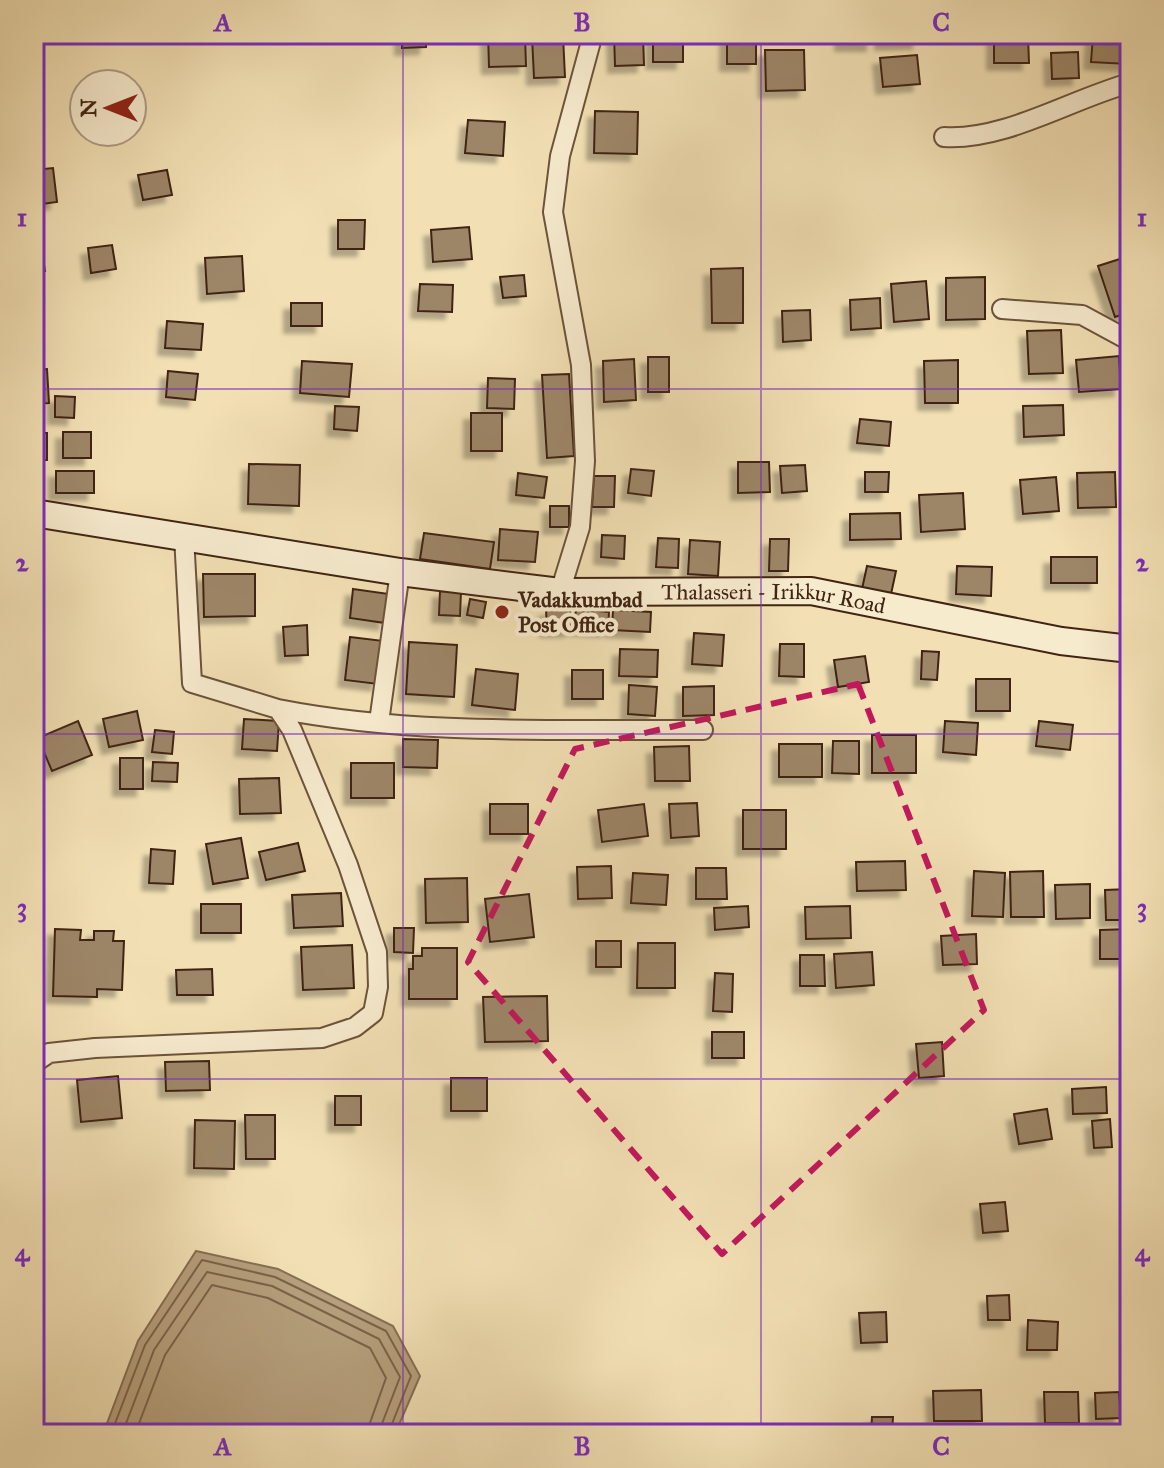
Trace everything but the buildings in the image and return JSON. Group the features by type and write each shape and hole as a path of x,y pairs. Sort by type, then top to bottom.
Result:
{"main road":[{"name":"Thalasseri - Irikkur Road","path":"34,513 400,572 560,592 811,591 1061,641 1130,649"}],"street":[{"path":"560,592 580,527 585,461 581,365 553,212 560,156 593,34"},
{"path":"944,137 970,139 1088,94 1130,83"},
{"path":"1002,309 1082,315 1130,341"},
{"path":"184,536 192,683 278,709 379,722 448,727 703,730"},
{"path":"379,722 400,572"},
{"path":"34,1063 49,1053 95,1048 322,1038 355,1027 373,1013 378,987 377,952 348,865 292,730 278,709"}],"highlighted area":[{"path":"858,684 984,1010 722,1254 468,962 575,749"}],"water":[{"path":"196,1251 278,1269 393,1326 420,1376 395,1434 103,1434 138,1341"}],"place":[{"name":"Vadakkumbad Post Office","path":"502,612"}]}
